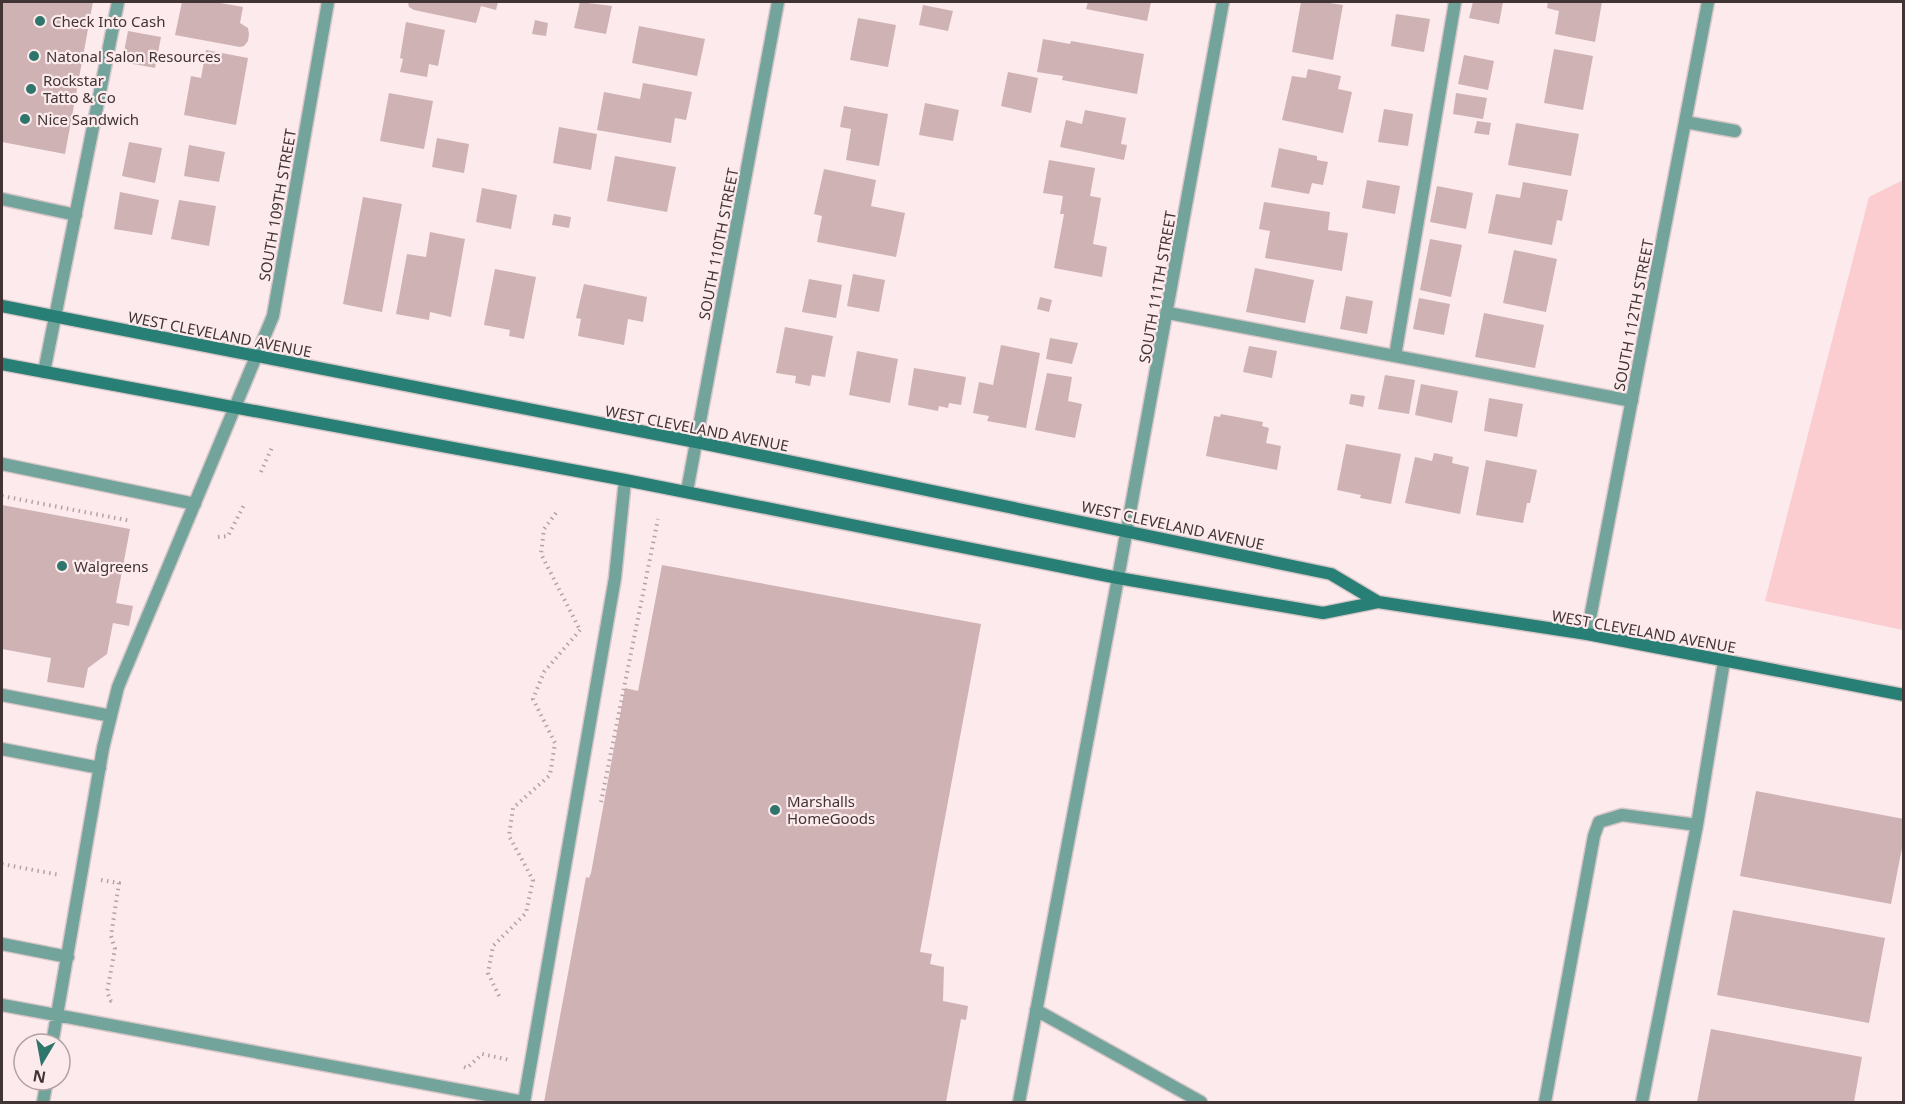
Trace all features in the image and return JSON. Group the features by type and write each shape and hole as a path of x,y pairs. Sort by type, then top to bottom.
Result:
{"main road":[{"name":"WEST CLEVELAND AVENUE","path":"2,306 696,442 1127,530 1331,574 1378,602"},
{"name":"WEST CLEVELAND AVENUE","path":"2,364 687,491 1118,578 1323,613 1378,602 1587,634 1904,695"}],"street":[{"path":"44,372 118,2"},
{"name":"SOUTH 109TH STREET","path":"54,1032 100,768 118,687 273,316 328,2"},
{"name":"SOUTH 110TH STREET","path":"687,491 778,2"},
{"name":"SOUTH 111TH STREET","path":"1019,1102 1168,313 1223,2"},
{"path":"1395,356 1455,2"},
{"name":"SOUTH 112TH STREET","path":"1587,634 1708,2"},
{"path":"1685,122 1735,131"},
{"path":"2,199 76,215"},
{"path":"1168,313 1632,401"},
{"path":"2,464 195,504"},
{"path":"2,1005 524,1102 615,578 625,480"},
{"path":"1642,1102 1697,825 1724,661"},
{"path":"2,695 111,716"},
{"path":"2,749 100,768"},
{"path":"1545,1102 1594,836 1599,822 1622,815 1697,825"},
{"path":"2,944 68,957"},
{"path":"1036,1010 1201,1102"}],"path":[{"path":"261,472 273,445"},
{"path":"2,496 130,521"},
{"path":"218,537 228,536 245,503"},
{"path":"499,996 488,973 493,946 526,913 532,880 509,836 513,808 550,775 555,743 533,699 544,672 580,630 541,554 544,529 556,513"},
{"path":"2,864 52,874"},
{"path":"115,911 111,936 115,950 107,992 111,1001 123,1003"},
{"path":"455,1065 467,1068 482,1054 494,1057"}],"shaded area":[{"path":"1903,180 1903,630 1765,601 1869,197"}],"building":[{"path":"2,2 93,2 65,154 2,142"},
{"path":"182,2 215,2 243,7 240,23 248,28 248,41 240,47 175,35"},
{"path":"408,2 498,2 496,10 481,6 476,23 414,10 409,7"},
{"path":"580,2 612,6 606,34 574,28"},
{"path":"1088,2 1151,2 1147,21 1086,9"},
{"path":"1301,2 1343,5 1333,60 1292,52"},
{"path":"1473,2 1503,2 1499,24 1469,18"},
{"path":"1548,2 1602,2 1595,42 1555,34 1559,11 1547,8"},
{"path":"923,5 953,11 948,31 919,25"},
{"path":"1396,14 1430,19 1424,52 1391,46"},
{"path":"858,18 896,25 888,67 850,60"},
{"path":"535,20 548,23 546,36 532,34"},
{"path":"406,22 445,30 438,66 429,64 427,77 400,72"},
{"path":"639,26 705,39 697,76 632,63"},
{"path":"128,31 161,37 155,68 122,62"},
{"path":"1043,39 1070,44 1071,41 1144,54 1137,94 1062,80 1063,76 1037,72"},
{"path":"1554,49 1593,56 1583,110 1544,103"},
{"path":"206,50 248,58 236,125 184,115 191,76 201,78"},
{"path":"1464,55 1494,61 1488,90 1458,84"},
{"path":"1308,69 1341,76 1338,89 1352,92 1343,133 1282,120 1292,76 1306,78"},
{"path":"1008,72 1038,78 1031,113 1001,106"},
{"path":"643,83 692,92 686,120 675,118 671,143 597,130 604,92 640,99"},
{"path":"389,93 433,101 424,149 380,141"},
{"path":"1456,93 1487,98 1483,119 1453,114"},
{"path":"925,103 959,110 953,141 919,135"},
{"path":"844,106 888,114 879,166 846,160 851,129 840,127"},
{"path":"1384,109 1413,114 1408,146 1378,142"},
{"path":"1085,110 1126,118 1121,144 1127,145 1124,160 1060,147 1066,120 1082,124"},
{"path":"1477,121 1491,123 1489,135 1474,133"},
{"path":"1516,123 1579,134 1571,176 1508,165"},
{"path":"559,127 597,134 591,170 553,163"},
{"path":"437,138 469,144 464,173 432,167"},
{"path":"129,142 162,148 155,183 122,176"},
{"path":"189,145 225,152 219,182 184,176"},
{"path":"1279,148 1317,156 1317,160 1328,162 1323,185 1312,183 1309,194 1271,187"},
{"path":"615,156 676,167 667,212 607,201"},
{"path":"1049,160 1095,168 1090,196 1101,198 1093,244 1107,247 1102,277 1054,268 1064,214 1060,214 1063,196 1043,193"},
{"path":"824,169 876,180 871,206 905,213 896,257 817,242 822,216 814,214"},
{"path":"1367,180 1400,186 1395,214 1362,208"},
{"path":"1523,182 1568,190 1562,221 1557,220 1552,245 1488,233 1496,194 1520,198"},
{"path":"1437,186 1473,193 1466,229 1430,222"},
{"path":"482,188 517,195 511,229 476,222"},
{"path":"120,192 159,200 152,235 114,229"},
{"path":"363,197 402,204 382,312 343,304"},
{"path":"179,200 216,206 209,246 171,239"},
{"path":"1264,202 1330,212 1328,230 1348,233 1342,271 1265,258 1270,231 1259,229"},
{"path":"554,214 571,217 569,228 552,225"},
{"path":"430,232 465,239 451,317 430,312 429,320 396,314 407,254 426,257"},
{"path":"1430,239 1462,245 1451,297 1420,290"},
{"path":"1514,250 1557,259 1546,312 1503,303"},
{"path":"1255,268 1314,280 1305,323 1246,312"},
{"path":"495,269 536,277 524,339 509,336 510,330 484,325"},
{"path":"853,274 885,280 879,312 847,306"},
{"path":"809,279 842,285 836,318 802,312"},
{"path":"584,284 647,297 643,322 628,319 624,345 578,336 581,319 576,318"},
{"path":"1346,296 1373,301 1367,334 1340,329"},
{"path":"1040,297 1052,300 1049,312 1037,309"},
{"path":"1419,298 1450,304 1444,335 1413,329"},
{"path":"1484,313 1544,325 1535,368 1475,357"},
{"path":"785,327 833,336 825,377 812,375 810,386 795,383 796,376 776,373"},
{"path":"1050,338 1078,343 1072,364 1046,359"},
{"path":"1001,345 1040,353 1026,428 987,421 989,416 973,413 979,382 993,385"},
{"path":"1249,346 1277,351 1272,378 1243,372"},
{"path":"857,351 898,359 890,403 849,395"},
{"path":"914,368 966,377 961,405 949,403 948,408 939,406 938,411 908,405"},
{"path":"1047,373 1072,377 1068,401 1082,404 1075,438 1035,430"},
{"path":"1385,375 1415,380 1409,414 1378,409"},
{"path":"1421,384 1458,391 1452,423 1415,415"},
{"path":"1351,394 1365,396 1363,407 1349,404"},
{"path":"1489,398 1523,404 1517,437 1484,431"},
{"path":"1221,414 1263,422 1262,426 1269,428 1266,443 1281,446 1277,470 1206,456 1214,416 1220,417"},
{"path":"1346,444 1401,454 1391,504 1360,498 1361,495 1337,490"},
{"path":"1434,453 1453,457 1452,463 1469,467 1460,514 1405,503 1415,457 1432,461"},
{"path":"1486,460 1537,470 1523,523 1476,515"},
{"name":"Walgreens","path":"2,505 130,529 116,603 133,606 129,626 113,623 107,654 88,668 84,688 47,682 51,658 2,649"},
{"path":"662,565 981,624 920,952 932,954 930,964 944,967 943,1001 968,1006 966,1020 961,1019 946,1102 544,1102 586,877 589,878 591,873 625,688 638,691"},
{"path":"1756,791 1904,819 1904,838 1891,904 1740,876"},
{"path":"1733,910 1885,938 1869,1023 1717,995"},
{"path":"1711,1029 1862,1057 1854,1102 1697,1102"}],"place":[{"name":"Check Into Cash","path":"40,21"},
{"name":"Natonal Salon Resources","path":"34,56"},
{"name":"Rockstar Tatto & Co","path":"31,89"},
{"name":"Nice Sandwich","path":"25,119"},
{"name":"Walgreens","path":"62,566"},
{"name":"Marshalls HomeGoods","path":"775,810"}]}
